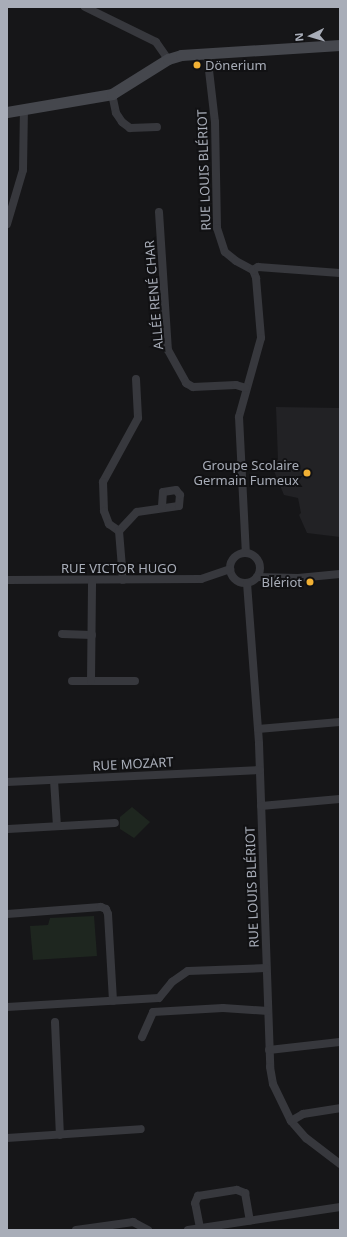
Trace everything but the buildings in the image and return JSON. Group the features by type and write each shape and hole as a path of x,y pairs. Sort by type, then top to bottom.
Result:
{"main road":[{"path":"7,112 112,94 168,59 181,55 278,51 340,45"}],"street":[{"path":"85,7 156,42 168,59"},
{"name":"RUE LOUIS BLÉRIOT","path":"207,53 215,122 217,228 220,241 225,252 236,261 253,270"},
{"path":"112,94 116,113 122,122 130,128 157,127"},
{"path":"7,224 23,170 24,109"},
{"name":"ALLÉE RENÉ CHAR","path":"159,212 168,350 186,382 193,387 236,385 246,388"},
{"path":"246,552 239,417 261,338 256,278 253,270 258,267 340,273"},
{"path":"119,531 114,529 105,517 103,482 138,418 136,379"},
{"path":"123,580 119,531 137,512 162,508"},
{"path":"246,552 257,559 260,565 278,577"},
{"path":"246,552 234,557 230,570 232,577 239,582 247,583 257,577 340,574"},
{"path":"257,577 260,565"},
{"name":"RUE VICTOR HUGO","path":"7,580 201,579 230,570"},
{"path":"91,681 92,580"},
{"name":"RUE LOUIS BLÉRIOT","path":"247,583 260,770 269,1050 274,1084 291,1121 306,1138 340,1164"},
{"path":"62,634 92,635"},
{"path":"72,681 135,681"},
{"path":"258,729 340,722"},
{"name":"RUE MOZART","path":"7,782 260,770"},
{"path":"54,780 57,826"},
{"path":"261,806 340,799"},
{"path":"8,829 115,823"},
{"path":"7,914 100,907 106,909 108,914 112,1001"},
{"path":"7,1007 159,998 172,982 188,971 266,968"},
{"path":"142,1037 153,1012 223,1008 268,1011"},
{"path":"55,1022 60,1135"},
{"path":"269,1050 340,1042"},
{"path":"291,1121 302,1114 340,1108"},
{"path":"7,1138 141,1129"},
{"path":"200,1228 195,1199 198,1196 217,1193 241,1190 245,1193 250,1221"},
{"path":"188,1230 340,1206"},
{"path":"76,1230 133,1222 148,1230"}],"shaded area":[{"name":"Groupe Scolaire Germain Fumeux","path":"276,407 340,408 340,537 307,533 299,515 301,513 298,498 284,495 271,464 278,460"},
{"path":"132,807 150,822 134,838 120,829 120,817"},
{"path":"94,916 97,956 33,960 30,926 48,925 50,918"}],"place":[{"name":"Dönerium","path":"197,65"},
{"name":"Groupe Scolaire Germain Fumeux","path":"307,473"},
{"name":"Blériot","path":"310,582"}]}
